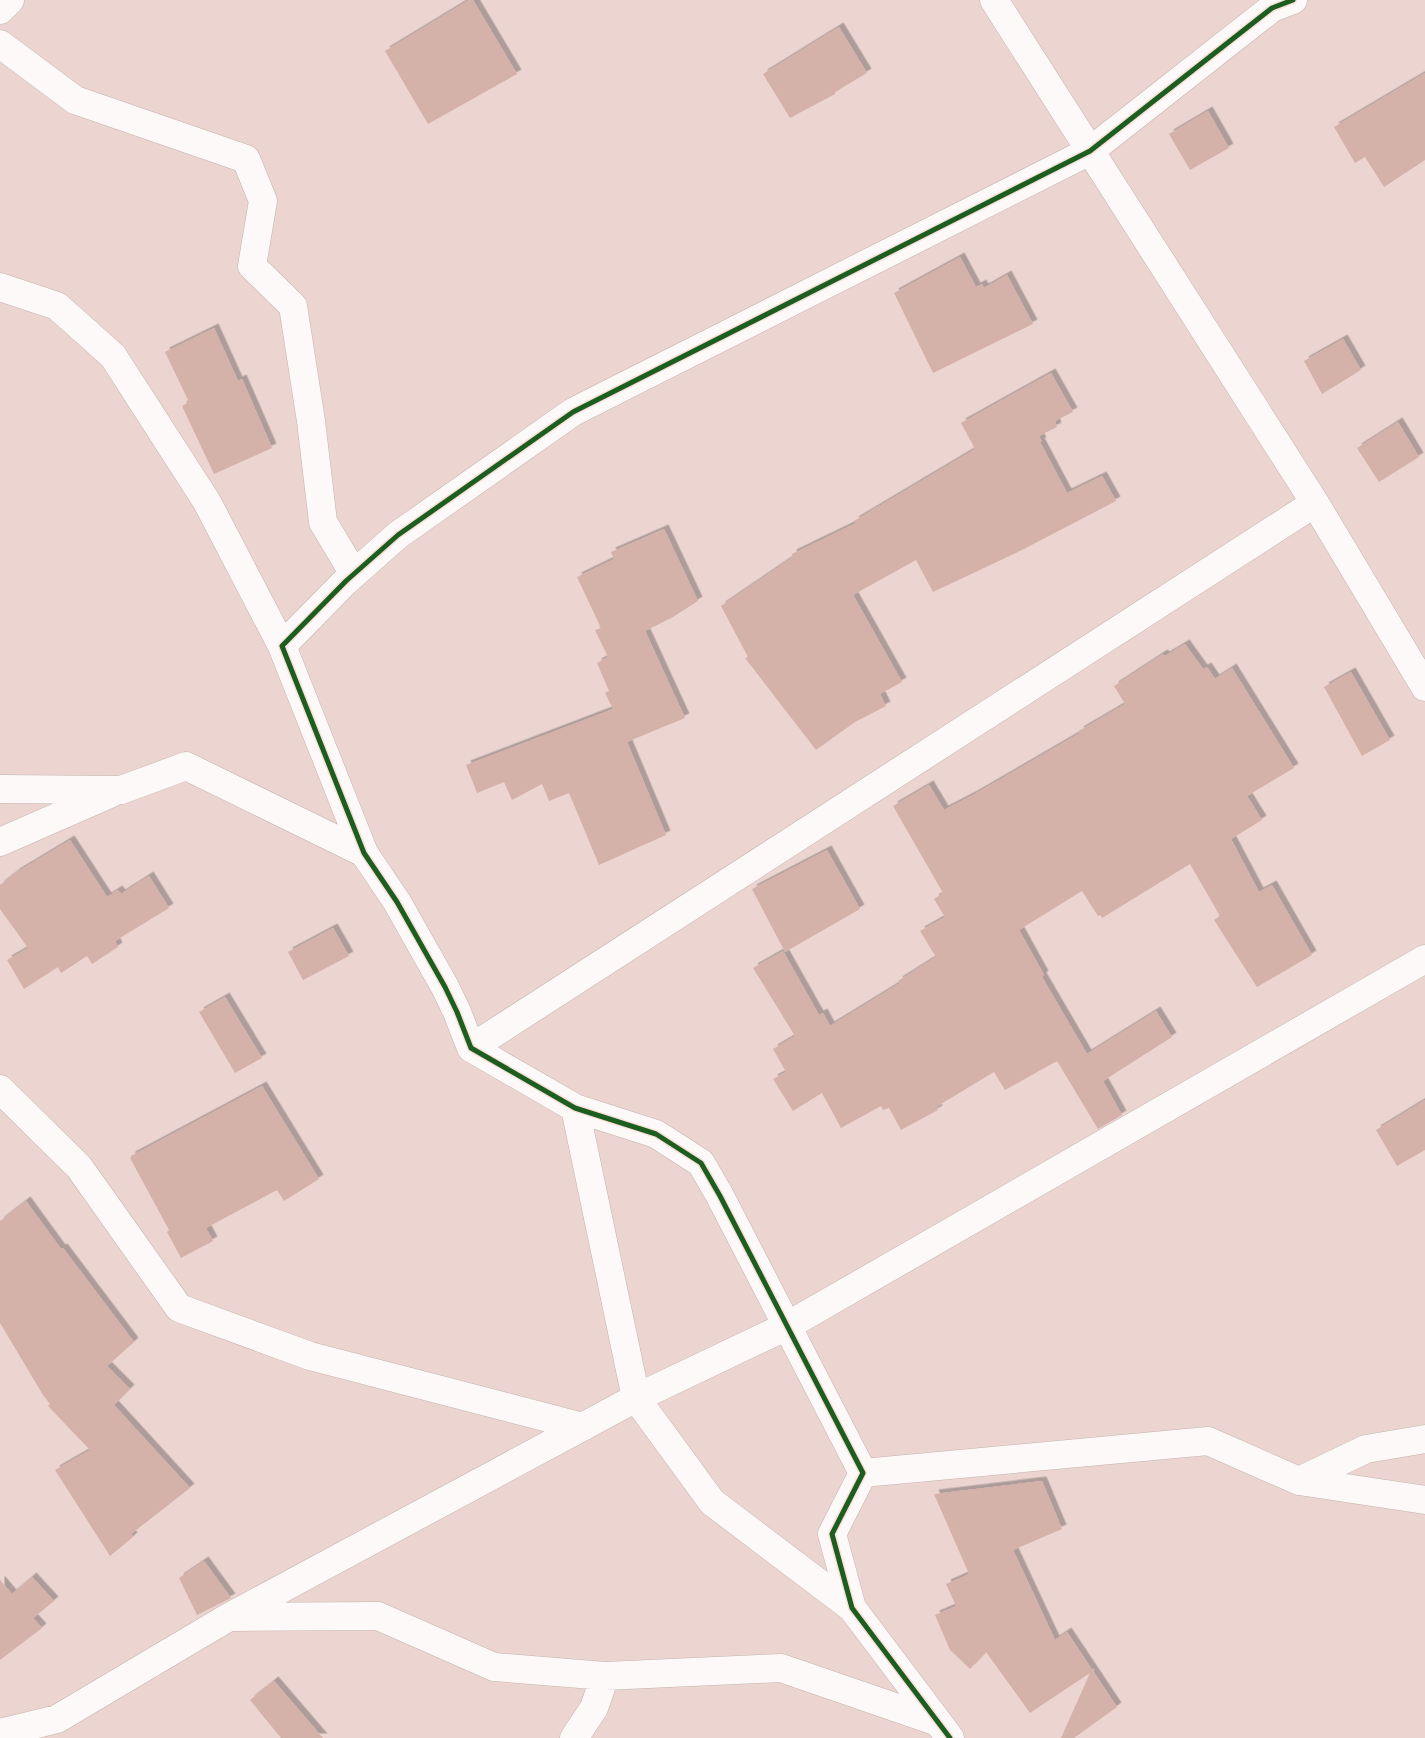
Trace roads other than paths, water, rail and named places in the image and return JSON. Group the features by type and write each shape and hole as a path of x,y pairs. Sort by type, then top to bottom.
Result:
{"street":[{"path":"0,10 10,0"},
{"path":"994,0 1315,503 1425,686"},
{"path":"282,646 354,574 398,535 573,412 1090,151 1277,3"},
{"path":"0,44 75,100 246,159 263,201 252,266 293,306 311,421 323,522 354,574"},
{"path":"0,287 57,306 113,356 207,502 282,646 364,853 397,902 445,987 471,1048 575,1108 656,1134 701,1163 720,1196 863,1473"},
{"path":"471,1048 1315,503"},
{"path":"0,842 121,790 186,766 364,853"},
{"path":"0,789 121,790"},
{"path":"0,1733 56,1719 230,1617 636,1398 787,1326 1425,960"},
{"path":"0,1089 79,1167 179,1308 310,1356 583,1427"},
{"path":"575,1108 636,1398 712,1502 852,1608 944,1730"},
{"path":"1298,1481 1366,1449 1425,1439"},
{"path":"863,1473 1208,1441 1298,1481 1425,1500"},
{"path":"852,1608 832,1534 863,1473"},
{"path":"230,1617 378,1616 494,1667 604,1676 781,1668 944,1730"},
{"path":"574,1738 594,1708 604,1676"}]}
